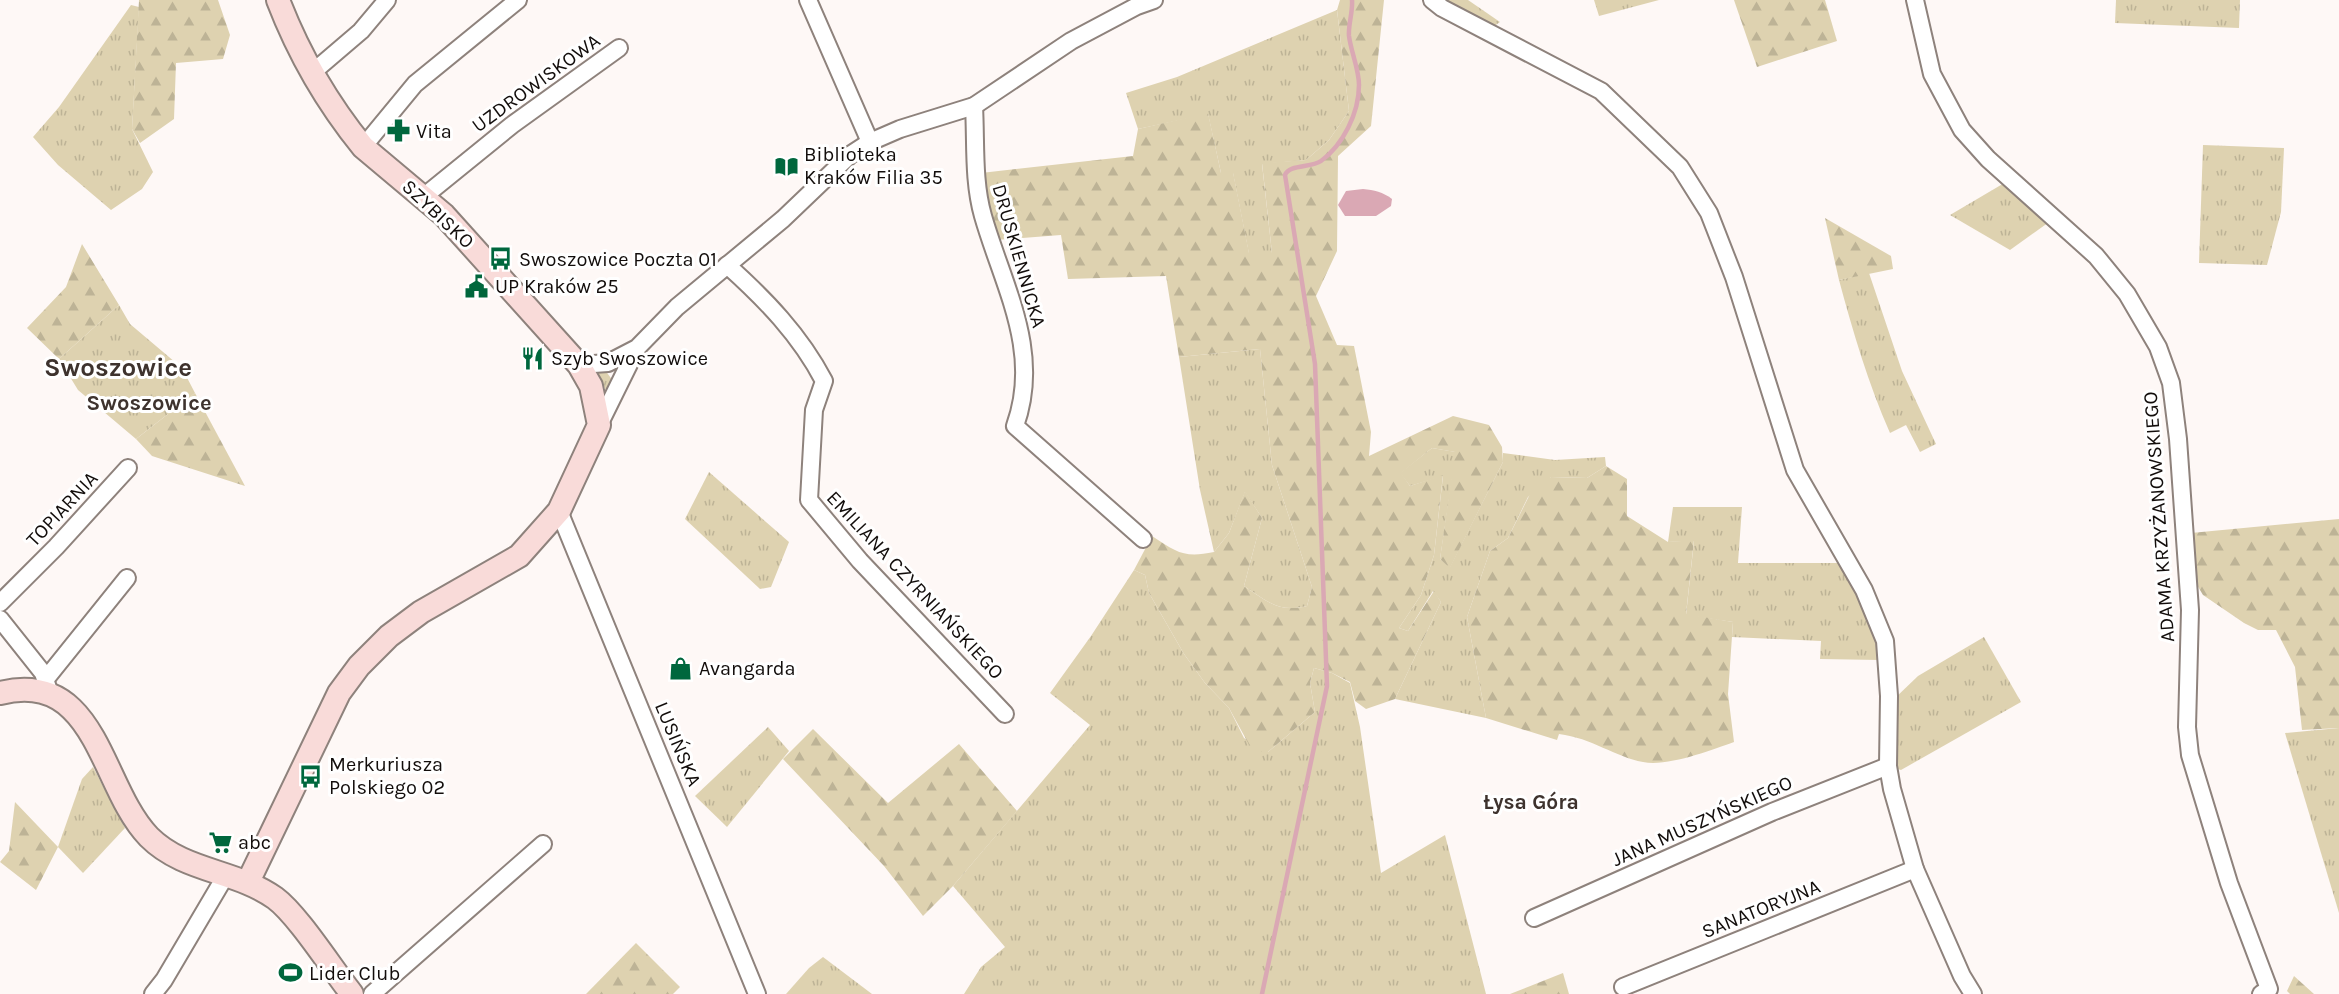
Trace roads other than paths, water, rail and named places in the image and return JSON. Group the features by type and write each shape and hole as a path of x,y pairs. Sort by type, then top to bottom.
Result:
{"street":[{"name":"SZYBISKO","path":"278,0 313,72 363,147 444,215 579,365 591,386 599,425"},
{"path":"313,72 361,31 387,0"},
{"path":"363,147 415,84 518,0"},
{"path":"808,0 870,142"},
{"path":"248,882 339,693 359,666 421,612 519,556 559,511 637,348 677,307 783,219 850,155 870,142 900,129 974,106 1071,41 1137,6 1154,0"},
{"path":"1432,0 1442,8 1601,91 1680,167 1709,213 1734,277 1795,470 1864,590 1885,641 1889,696 1888,766 1915,870 1962,976 1973,994"},
{"name":"ADAMA KRZYŻANOWSKIEGO","path":"1915,0 1932,74 1962,130 1988,159 2096,256 2127,294 2158,347 2171,383 2178,439 2190,610 2187,727 2190,755 2229,884 2269,989 2261,994"},
{"name":"UZDROWISKOWA","path":"422,198 512,125 619,48"},
{"name":"DRUSKIENNICKA","path":"974,106 975,177 983,216 1021,329 1024,397 1015,426 1143,539"},
{"name":"EMILIANA CZYRNIAŃSKIEGO","path":"727,265 779,316 809,352 824,381 814,410 809,500 860,561 1005,714"},
{"path":"579,365 608,363 637,348"},
{"name":"TOPIARNIA","path":"0,603 56,547 128,468"},
{"name":"LUSIŃSKA","path":"559,511 757,994"},
{"path":"48,687 127,578"},
{"path":"0,619 43,673 48,687 77,713 90,732 126,801 149,836 173,856 248,882 280,902 351,994"},
{"path":"0,693 16,689 48,687"},
{"name":"JANA MUSZYŃSKIEGO","path":"1534,918 1772,812 1888,766"},
{"path":"372,994 543,844"},
{"name":"SANATORYJNA","path":"1623,987 1915,870"},
{"path":"153,994 164,980 226,875"}],"waterway":[{"path":"1262,994 1327,686 1315,364 1285,175 1291,169 1321,161 1343,137 1353,117 1359,85 1349,36 1352,0"}],"place":[{"name":"Vita","path":"398,131"},
{"name":"Biblioteka Kraków Filia 35","path":"786,166"},
{"name":"Swoszowice Poczta 01","path":"501,259"},
{"name":"UP Kraków 25","path":"477,286"},
{"name":"Szyb Swoszowice","path":"533,358"},
{"name":"Avangarda","path":"681,668"},
{"name":"Merkuriusza Polskiego 02","path":"311,776"},
{"name":"abc","path":"220,842"},
{"name":"Lider Club","path":"291,973"}],"district":[{"name":"Swoszowice","path":"118,367"},
{"name":"Swoszowice","path":"149,403"},
{"name":"Łysa Góra","path":"1531,802"}]}
